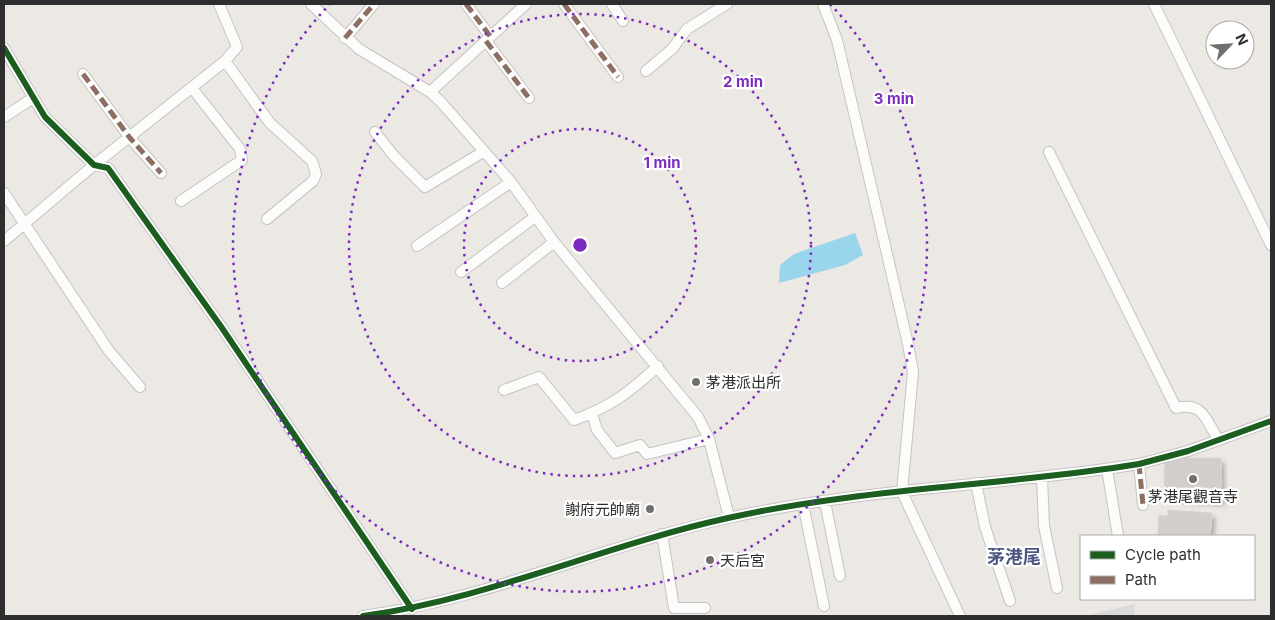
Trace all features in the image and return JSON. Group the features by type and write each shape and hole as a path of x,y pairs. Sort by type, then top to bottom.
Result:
{"street":[{"path":"4,241 24,222 225,61 236,47 219,4"},
{"path":"311,4 345,38 430,92 510,182 554,242 658,366 698,417 709,439 729,517"},
{"path":"345,38 374,4"},
{"path":"466,4 529,98"},
{"path":"430,92 525,4"},
{"path":"564,4 618,77"},
{"path":"612,4 623,21"},
{"path":"646,71 672,49 687,29 727,4"},
{"path":"823,4 837,40 913,372 902,492 960,616"},
{"path":"1154,4 1271,245"},
{"path":"4,48 45,117 94,165 108,168 114,176 222,328 412,610"},
{"path":"225,61 270,123 312,161 316,174 313,180 267,219"},
{"path":"83,74 130,138 161,173"},
{"path":"181,201 242,160 240,149 192,88"},
{"path":"4,117 33,98"},
{"path":"375,132 394,156 425,187 483,152"},
{"path":"1049,152 1176,408 1190,405 1199,408 1218,439"},
{"path":"417,246 510,182"},
{"path":"4,193 110,351 140,387"},
{"path":"461,272 535,217"},
{"path":"502,283 554,242"},
{"path":"504,390 539,377 574,420 592,414 626,395 658,366"},
{"path":"592,414 597,430 614,453 640,445 647,454 709,439"},
{"path":"363,616 412,610 662,534 729,517 803,504 1139,464 1188,451 1271,421"},
{"path":"1139,464 1143,505"},
{"path":"1107,469 1118,535"},
{"path":"1042,477 1044,526 1058,588"},
{"path":"976,483 985,527 1010,602"},
{"path":"825,502 840,576"},
{"path":"803,504 824,606"},
{"path":"662,534 674,608 705,608"}],"shaded area":[{"path":"1135,604 1134,616 1084,616"}],"water":[{"path":"855,233 863,255 845,265 779,283 780,265 794,254"}],"building":[{"name":"茅港尾觀音寺","path":"1183,458 1221,458 1221,500 1164,496 1165,463"},
{"path":"1168,510 1212,513 1210,535 1158,535 1159,515 1168,516"}],"marked path":[{"path":"345,38 374,4"},
{"path":"466,4 490,36"},
{"path":"564,4 618,77"},
{"path":"486,41 529,98"},
{"path":"83,74 130,138 161,173"},
{"path":"1139,464 1143,505"}],"cycle path":[{"path":"4,48 45,117 94,165 108,168 222,328 412,609"},
{"path":"363,616 410,608 501,585 637,542 728,518 830,500 1036,478 1139,464 1188,451 1271,421"}],"place":[{"name":"茅港派出所","path":"696,382"},
{"name":"茅港尾觀音寺","path":"1193,479"},
{"name":"謝府元帥廟","path":"650,509"},
{"name":"天后宮","path":"710,560"}],"district":[{"name":"茅港尾","path":"1014,556"}]}
